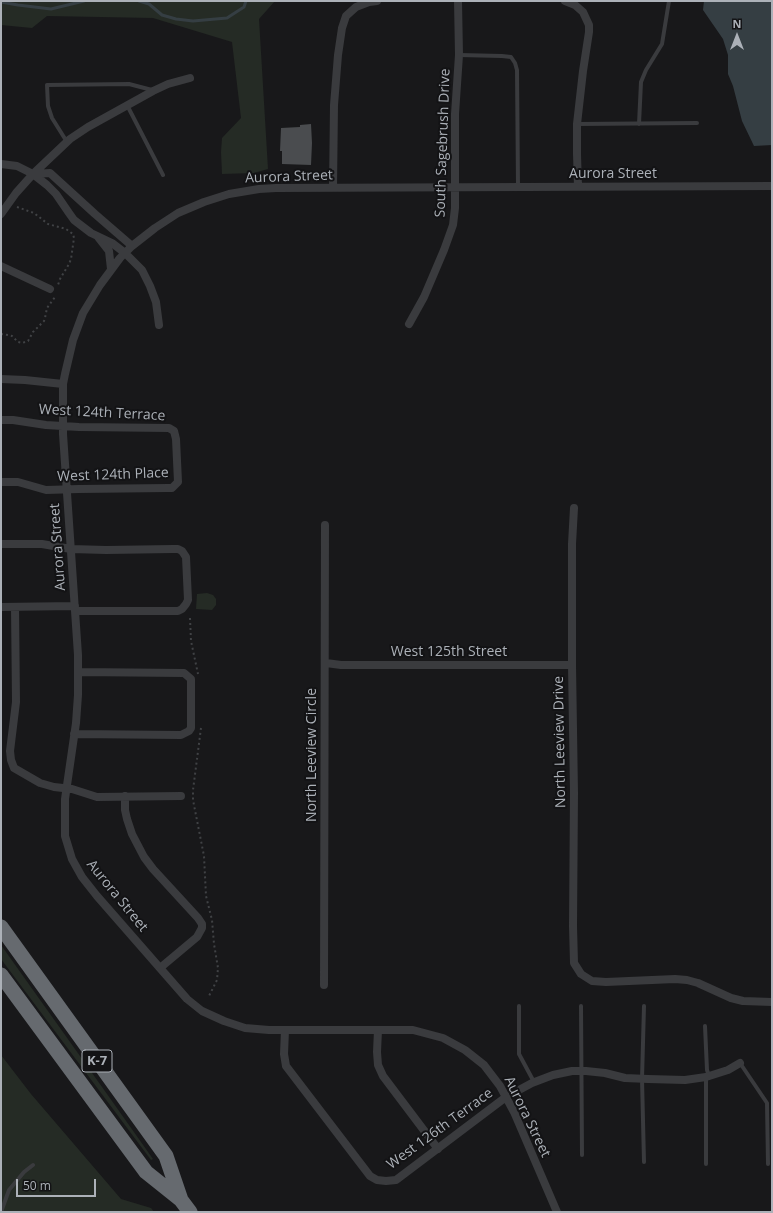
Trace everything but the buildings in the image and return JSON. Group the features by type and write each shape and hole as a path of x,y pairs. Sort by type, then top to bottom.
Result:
{"highway":[{"name":"K-7","path":"1,927 166,1156 185,1206"},
{"name":"K-7","path":"1,975 146,1172 185,1206"}],"street":[{"path":"333,188 334,105 338,55 344,21 356,6 377,1"},
{"name":"South Sagebrush Drive","path":"409,324 424,297 444,250 453,225 456,208 456,114 459,55 458,1"},
{"path":"565,1 583,12 589,25 577,124 578,187"},
{"path":"1,214 16,193 33,174 67,142 88,126 153,91 168,84 190,78"},
{"path":"1,164 18,166 33,174 56,194 74,220 91,233 112,243 142,270 156,302 159,325"},
{"path":"33,174 50,173 132,246"},
{"name":"Aurora Street","path":"557,1212 514,1112 500,1086 484,1065 465,1050 443,1038 412,1030 285,1030 245,1028 224,1021 202,1011 187,999 82,877 72,859 65,836 64,810 66,788 78,695 78,655 63,425 63,384 73,340 83,312 111,268 124,253 155,228 178,213 204,202 229,194 276,188 772,186"},
{"path":"98,237 109,251 111,268"},
{"path":"1,266 53,291"},
{"path":"1,379 63,384"},
{"name":"West 124th Terrace","path":"1,420 79,427 166,427 172,429 175,435"},
{"name":"West 124th Place","path":"1,482 18,482 46,490 172,488 178,482 175,435"},
{"name":"North Leeview Drive","path":"574,508 572,544 574,963 581,974 592,980 606,982 675,979 687,980 742,1001 772,1002"},
{"name":"North Leeview Circle","path":"324,985 326,663 325,525"},
{"path":"1,544 42,544 71,549 178,549 184,554 186,559 188,600 182,610 178,611 1,607"},
{"path":"15,607 16,702 10,751 14,768 40,783 54,787 66,788 97,797 182,796"},
{"name":"West 125th Street","path":"326,663 341,665 572,665"},
{"path":"74,734 182,735 191,728 191,679 184,673 78,672"},
{"path":"124,796 127,819 132,834 144,857 152,869 202,924 202,928 197,937 160,968"},
{"name":"West 126th Terrace","path":"285,1030 284,1054 286,1066 370,1176 377,1180 386,1181 396,1180 506,1097 553,1075 572,1071 582,1071 642,1079 685,1080 728,1070 740,1063"},
{"path":"378,1030 378,1065 383,1076 438,1149"}],"lane":[{"path":"639,124 641,82 646,70 662,44 668,1"},
{"path":"459,55 511,57 515,63 517,70 518,187"},
{"path":"67,142 52,118 48,106 47,85 129,84 153,91"},
{"path":"127,105 164,175"},
{"path":"577,124 697,123"},
{"path":"519,1006 519,1054 534,1083"},
{"path":"581,1006 582,1155"},
{"path":"644,1006 642,1079 644,1162"},
{"path":"705,1026 707,1070 706,1164"},
{"path":"740,1063 767,1103 768,1164"},
{"path":"1,1212 9,1190 24,1172 33,1165"}],"path":[{"path":"16,206 34,213 48,224 66,229 73,234 74,238 69,264 58,285"},
{"path":"1,334 12,336 18,342 22,343 28,341 33,332 44,321 47,308 53,300 53,291"},
{"path":"190,618 191,641 199,676"},
{"path":"200,724 201,732 193,800 204,856 206,896 212,920 218,968 217,980 208,998"}],"shaded area":[{"path":"1,1 275,1 259,19 268,169 254,173 222,174 222,138 241,118 232,42 153,18 47,16 32,28 1,25"},
{"path":"704,1 772,1 772,145 754,146 742,121 733,86 728,74 728,55 723,39 703,10"},
{"path":"207,593 213,595 216,599 216,605 212,610 196,609 197,594"},
{"path":"1,945 153,1159 151,1160 1,959"},
{"path":"1,1055 31,1094 121,1199 151,1208 154,1212 1,1212"}],"waterway":[{"path":"1,2 51,9 84,1"},
{"path":"139,1 149,4 162,15 176,19 193,21 227,18 244,7 246,1"}]}
